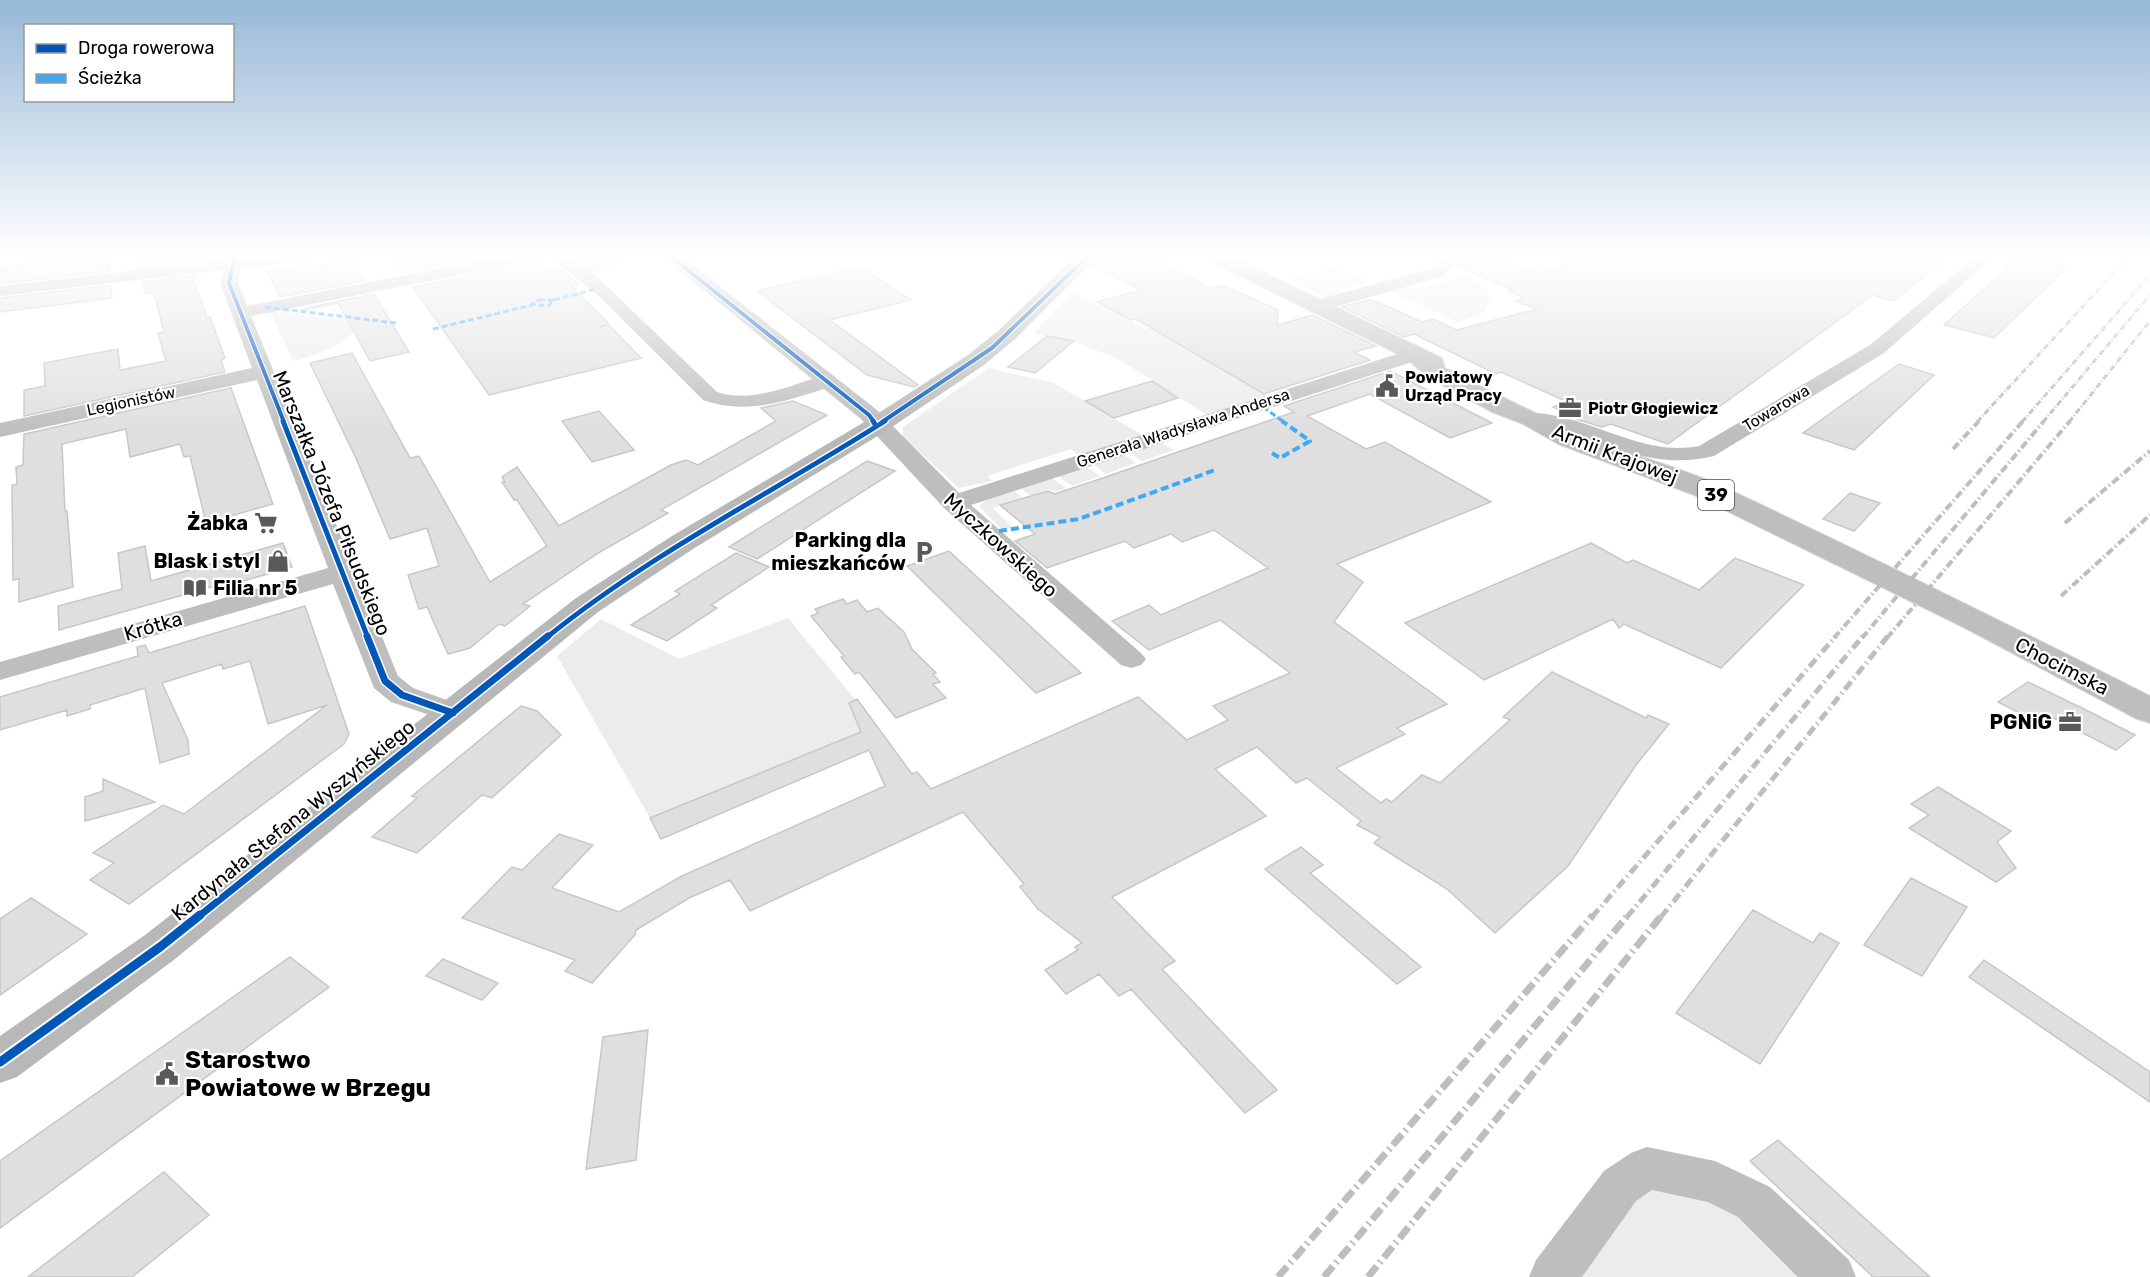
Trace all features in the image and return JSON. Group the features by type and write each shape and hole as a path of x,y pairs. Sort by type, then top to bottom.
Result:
{"main road":[{"name":"Armii Krajowej","path":"1334,315 1414,355 1461,374 1517,402 1532,419 1567,438 1704,489 1974,620"},
{"name":"Chocimska","path":"1974,620 2150,711"}],"street":[{"name":"Marszałka Józefa Piłsudskiego","path":"240,315 385,681 402,695 453,713"},
{"path":"627,315 710,396 717,399 747,401 825,382"},
{"name":"Myczkowskiego","path":"742,315 869,415 876,426 893,440 953,504 1131,659"},
{"name":"Kardynała Stefana Wyszyńskiego","path":"0,1062 160,947 586,605 642,567 876,426 999,343 1030,315"},
{"name":"Towarowa","path":"1532,419 1567,423 1632,446 1662,453 1682,455 1706,451 1877,349 1918,315"},
{"name":"Generała Władysława Andersa","path":"953,504 1318,384 1414,355"},
{"name":"Legionistów","path":"0,430 263,372"},
{"name":"Krótka","path":"0,671 341,573"},
{"path":"1553,1277 1620,1186 1647,1168 1715,1182 1754,1202 1832,1277"}],"shaded area":[{"path":"272,315 301,315 364,322 349,337 332,348 293,361"},
{"path":"1052,315 1118,315 1146,329 1153,328 1267,396 1207,415 1118,359 1072,341 1034,333"},
{"path":"1442,315 1479,315 1458,322"},
{"path":"989,368 1054,383 1144,436 1080,456 1071,449 987,476 992,481 959,488 903,437 903,427"},
{"path":"1160,442 1174,450 1142,461 1129,452"},
{"path":"1124,454 1136,463 1106,474 1093,464"},
{"path":"1085,466 1100,476 1072,486 1058,476"},
{"path":"1052,478 1066,488 1054,492 1049,489 1030,496 1021,488"},
{"path":"1013,490 1022,497 993,508 1013,528 1001,529 979,506 987,499"},
{"path":"788,618 877,726 650,818 557,656 601,619 679,659"},
{"path":"1647,1168 1679,1175 1832,1277 1565,1277"}],"building":[{"path":"160,315 206,315 210,317 225,358 221,360 225,372 24,416 24,390 45,386 44,363 118,349 120,370 166,361 158,333 164,332"},
{"path":"344,315 386,315 409,352 370,361"},
{"path":"432,315 600,315 608,323 600,327 609,325 641,358 489,395"},
{"path":"788,315 852,315 830,320 918,385 914,387 867,375"},
{"path":"1121,315 1278,315 1277,325 1313,315 1376,346 1354,352 1370,360 1264,394 1136,319 1131,320"},
{"path":"1358,315 1405,315 1422,322 1433,319 1457,330 1516,315 1846,315 1668,444 1611,424 1602,427 1579,420 1553,407 1565,402 1561,399 1501,372 1496,374 1414,334 1404,337"},
{"path":"1956,315 2018,315 1994,338 1944,325"},
{"path":"1047,336 1074,341 1035,373 1008,367"},
{"path":"352,353 410,458 419,456 490,582 547,546 517,500 514,500 502,482 505,482 502,477 517,467 559,526 671,465 686,460 698,465 776,421 761,408 793,401 827,415 661,510 668,513 600,552 523,604 530,606 505,626 499,624 470,648 448,654 427,607 419,609 408,575 439,566 427,528 390,539 355,456 310,363"},
{"path":"1899,364 1934,375 1854,450 1803,433"},
{"path":"1390,371 1492,423 1450,438 1370,394 1307,416 1366,449 1385,442 1491,502 1337,564 1363,582 1334,622 1447,704 1397,728 1405,734 1336,768 1381,803 1386,799 1392,802 1422,775 1440,783 1510,720 1503,717 1552,672 1646,718 1648,715 1669,724 1636,765 1568,866 1495,933 1447,889 1374,843 1380,837 1357,825 1361,821 1307,778 1296,783 1257,747 1215,769 1266,816 1112,897 1175,961 1162,969 1277,1090 1245,1113 1131,989 1119,996 1099,974 1066,994 1045,970 1078,950 1075,947 1082,943 1038,909 1020,887 1024,884 963,812 750,911 730,880 689,898 636,930 635,935 592,983 565,971 575,960 462,918 512,867 522,870 559,834 593,845 552,888 619,912 682,876 885,786 869,750 661,839 650,818 861,732 849,703 857,699 912,774 917,772 931,789 1138,697 1187,740 1228,720 1213,706 1290,673 1220,620 1149,650 1112,621 1149,605 1161,615 1268,568 1214,530 1182,542 1171,534 1134,548 1125,541 1047,568 1015,541 1035,534 1000,505 1048,491 1054,494 1091,482 1294,412 1284,406"},
{"path":"1152,381 1178,398 1114,418 1085,401"},
{"path":"231,388 273,504 206,523 190,456 184,457 180,444 130,457 126,429 62,444 65,511 67,511 73,587 19,602 19,579 13,580 12,485 17,484 16,467 23,465 24,434"},
{"path":"599,411 634,450 592,462 562,421"},
{"path":"867,461 895,471 757,559 729,547"},
{"path":"1850,493 1880,503 1854,531 1823,519"},
{"path":"283,543 292,567 236,583 236,580 59,630 58,606 122,589 118,553 145,546 151,581"},
{"path":"1591,543 1627,563 1633,560 1699,590 1735,558 1804,585 1721,668 1624,624 1619,628 1613,619 1484,680 1405,623"},
{"path":"949,551 1081,673 1036,693 907,566"},
{"path":"736,553 769,567 711,605 717,608 667,641 631,625 680,594 675,591"},
{"path":"843,599 847,604 857,600 867,612 878,608 904,632 912,649 936,673 933,674 940,682 933,684 946,698 896,718 859,672 855,674 841,657 844,656 811,616 818,613 815,609"},
{"path":"305,606 349,734 344,744 129,904 90,880 114,863 93,853 163,805 184,814 327,705 268,724 250,661 223,669 222,664 162,683 188,740 189,754 160,763 145,688 90,705 90,709 67,716 67,710 0,730 0,697 138,656 137,647 145,645 149,653"},
{"path":"2028,682 2135,735 2116,750 2044,713 2033,720 1998,702"},
{"path":"521,706 537,711 561,735 492,798 482,795 417,853 372,837 417,798 412,796"},
{"path":"103,779 155,802 85,821 85,797 103,791"},
{"path":"1938,787 2011,831 1997,842 2016,868 1996,882 1909,828 1929,815 1911,804"},
{"path":"1301,847 1323,865 1310,873 1421,967 1397,984 1265,869"},
{"path":"1911,878 1967,907 1922,976 1864,945"},
{"path":"31,898 87,934 0,995 0,919"},
{"path":"1753,910 1813,943 1820,933 1839,943 1760,1064 1676,1013"},
{"name":"Starostwo Powiatowe w Brzegu","path":"290,957 329,987 0,1228 0,1161"},
{"path":"443,959 498,983 482,1000 426,976"},
{"path":"1984,960 2150,1072 2150,1102 1969,977"},
{"path":"648,1030 636,1160 586,1169 603,1037"},
{"path":"1778,1140 1930,1277 1873,1277 1750,1161"},
{"path":"164,1172 209,1215 132,1277 28,1277"}],"railway":[{"path":"1977,422 2075,315"},
{"path":"2022,422 2116,315"},
{"path":"2043,422 2133,315"},
{"path":"2069,422 2150,321"},
{"path":"1953,449 1979,421"},
{"path":"1834,638 2023,421"},
{"path":"1862,638 2044,421"},
{"path":"1887,638 2070,421"},
{"path":"2065,523 2150,451"},
{"path":"2061,596 2150,515"},
{"path":"1592,917 1836,636"},
{"path":"1627,917 1863,636"},
{"path":"1661,917 1888,636"},
{"path":"1278,1277 1593,915"},
{"path":"1324,1277 1628,915"},
{"path":"1368,1277 1662,915"}],"marked path":[{"path":"327,315 396,323"},
{"path":"433,329 492,315"},
{"path":"1263,407 1310,441 1280,458 1272,453"},
{"path":"999,531 1079,519 1215,470"}],"cycle path":[{"path":"241,315 385,681 402,695 453,713"},
{"path":"743,315 869,415 876,426"},
{"path":"0,1062 160,947 587,605 683,542 929,393 992,348 1027,315"}],"place":[{"name":"Powiatowy Urząd Pracy","path":"1387,386"},
{"name":"Piotr Głogiewicz","path":"1570,408"},
{"name":"Żabka","path":"266,523"},
{"name":"Parking dla mieszkańców","path":"924,552"},
{"name":"Blask i styl","path":"278,561"},
{"name":"Filia nr 5","path":"195,588"},
{"name":"PGNiG","path":"2070,722"},
{"name":"Starostwo Powiatowe w Brzegu","path":"167,1074"}]}
